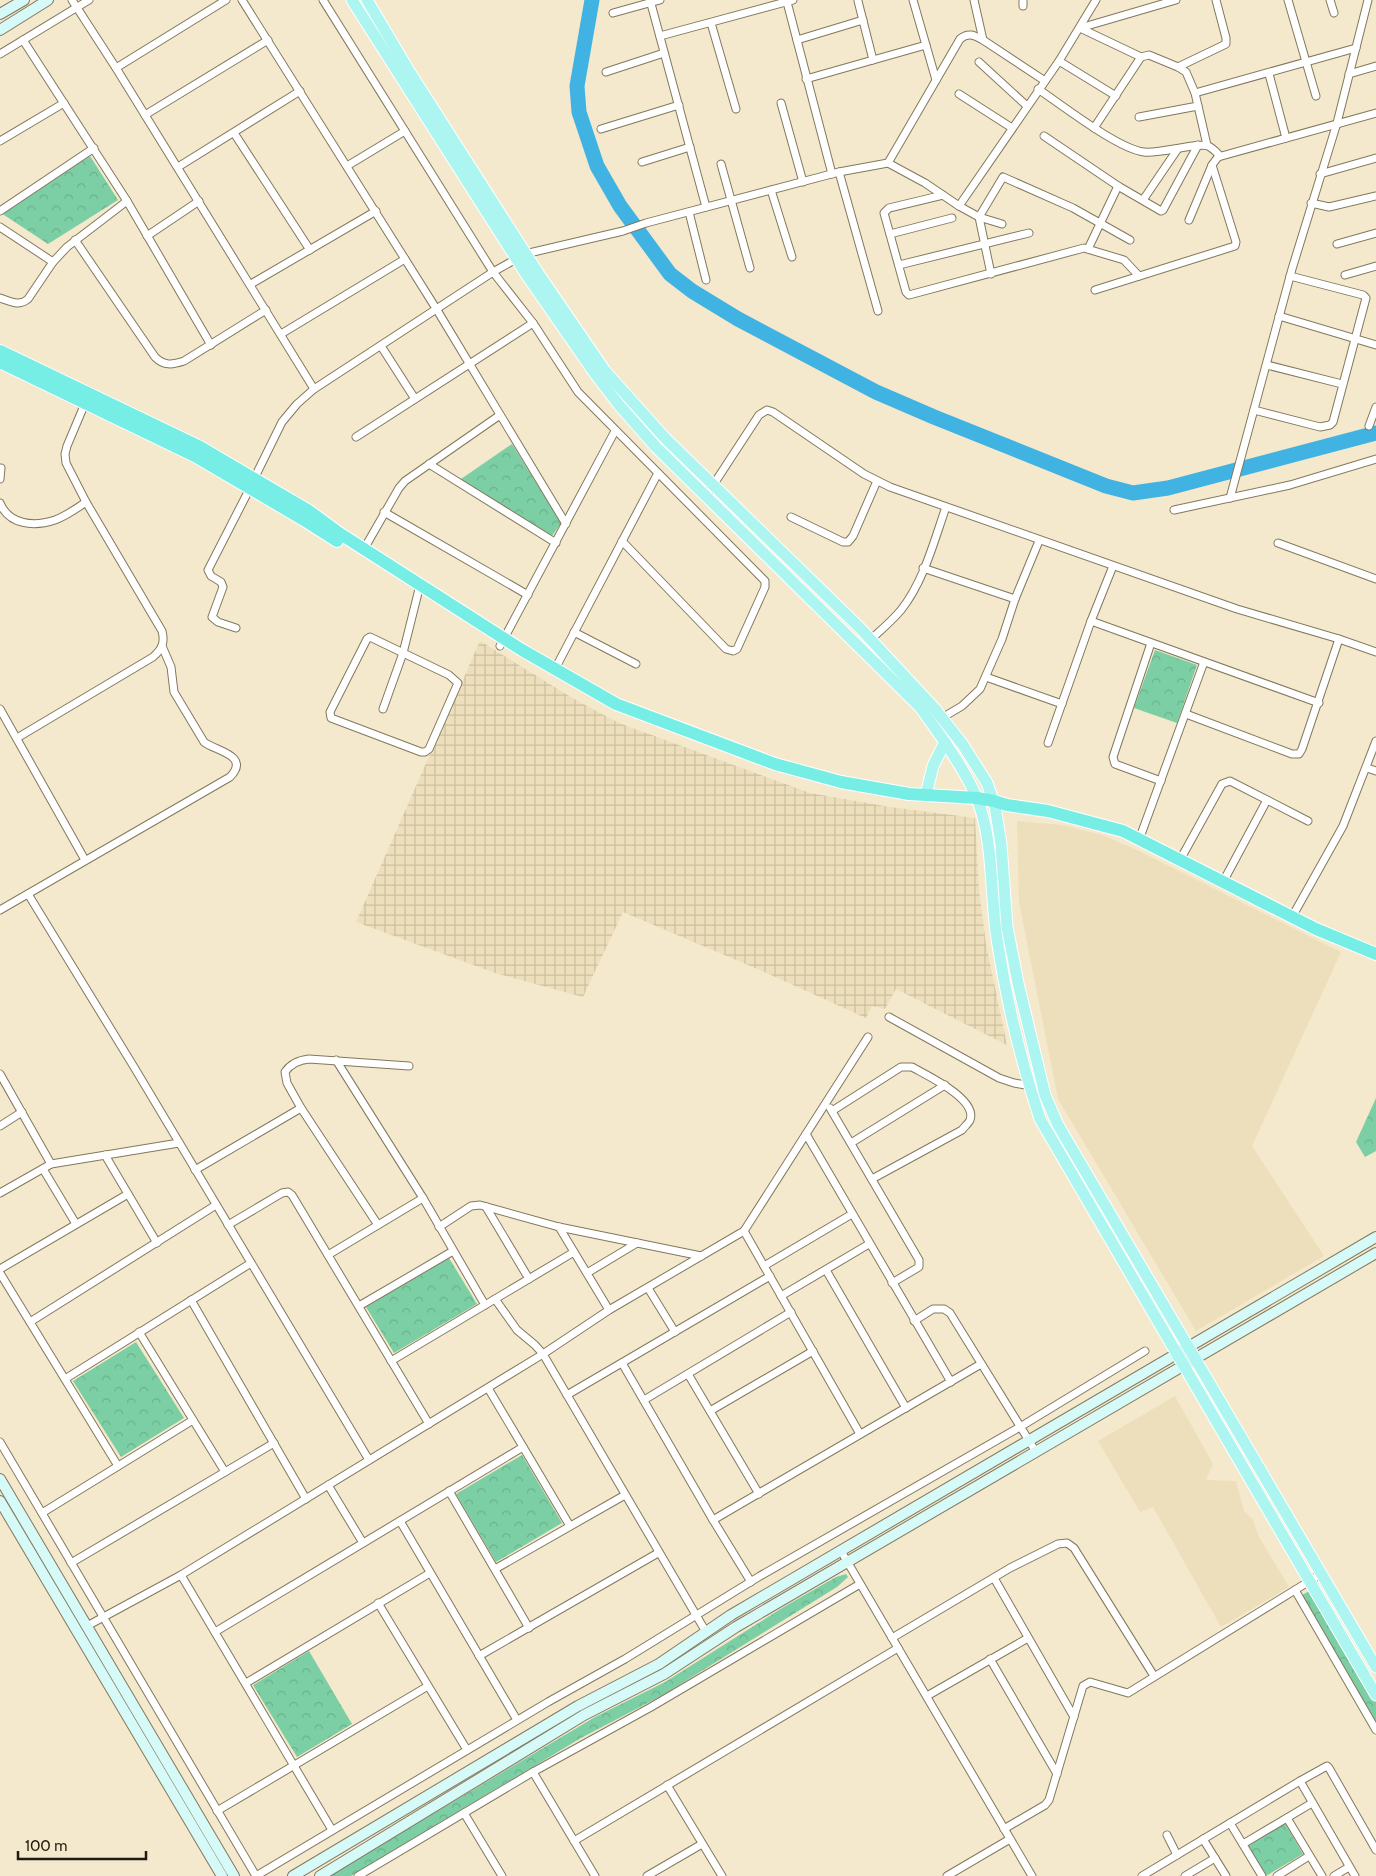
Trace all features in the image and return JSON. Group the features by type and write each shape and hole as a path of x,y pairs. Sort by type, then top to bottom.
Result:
{"highway":[{"path":"0,351 195,456 252,483 612,711 772,772 839,790 908,803 978,802"},
{"path":"0,362 87,398"},
{"path":"323,527 364,549 419,589"},
{"path":"520,654 555,669 616,704 775,764 841,782 909,794 1048,811 1123,831 1316,930 1376,954"}],"main road":[{"path":"352,0 521,256 605,371 665,438 870,640 937,721 945,742 978,802 989,848 992,898 1002,968 1029,1087 1040,1119 1056,1150 1185,1365 1376,1695"},
{"path":"367,0 521,256 596,375 619,405 656,447 920,707 963,745 987,784 999,804 1007,927 1018,983 1045,1095 1058,1125 1376,1668"},
{"path":"926,795 934,766 945,742"}],"street":[{"path":"0,14 24,0"},
{"path":"0,30 48,0"},
{"path":"72,0 251,284 314,389"},
{"path":"0,54 89,0"},
{"path":"116,68 226,0"},
{"path":"242,0 376,211 566,524"},
{"path":"323,0 493,272 534,322 578,392 765,581 765,587 737,649 733,651 726,649 622,542"},
{"path":"612,13 660,0"},
{"path":"858,0 874,60"},
{"path":"913,0 936,80"},
{"path":"974,0 983,40"},
{"path":"959,206 1059,61 1096,0"},
{"path":"1080,28 1176,0"},
{"path":"1178,67 1226,44 1216,0"},
{"path":"1288,0 1316,96"},
{"path":"1330,0 1334,13"},
{"path":"1230,498 1290,276 1337,123 1368,0"},
{"path":"651,1 706,207"},
{"path":"660,36 790,1 806,80 878,311"},
{"path":"797,40 863,20"},
{"path":"711,23 736,109"},
{"path":"1080,28 1141,57 1149,55 1186,72 1195,93 1207,145 1220,156"},
{"path":"888,163 964,35 973,34 1045,81"},
{"path":"24,40 127,201 210,345"},
{"path":"145,115 268,40"},
{"path":"806,80 926,45"},
{"path":"1195,93 1269,74 1356,48"},
{"path":"606,72 664,53"},
{"path":"1094,128 1141,57"},
{"path":"1059,61 1116,96"},
{"path":"979,62 1027,106"},
{"path":"1349,74 1376,66"},
{"path":"1269,74 1286,138"},
{"path":"1038,89 1094,128 1125,146 1138,151 1154,152 1207,145"},
{"path":"178,167 300,91"},
{"path":"959,94 1012,128"},
{"path":"0,142 64,103"},
{"path":"781,103 803,182"},
{"path":"601,129 679,105"},
{"path":"1139,117 1198,106"},
{"path":"1189,220 1212,165 1220,156 1376,113"},
{"path":"347,166 405,131"},
{"path":"234,133 310,250"},
{"path":"1044,136 1118,186 1160,210 1163,210 1198,145"},
{"path":"642,162 690,147"},
{"path":"0,211 94,148"},
{"path":"1143,200 1177,150"},
{"path":"1320,174 1376,158"},
{"path":"236,628 213,620 212,614 223,588 221,582 211,576 208,570 282,422 297,404 314,389 493,272 521,256 771,190 888,163 979,217 1002,224"},
{"path":"721,164 750,268"},
{"path":"1095,290 1235,246 1236,242 1212,165"},
{"path":"991,274 979,217 1002,177 1101,223 1130,240"},
{"path":"1088,249 1118,186"},
{"path":"771,190 792,258"},
{"path":"943,195 887,210 884,216 906,292 909,295 1080,249 1088,249 1124,260 1138,276"},
{"path":"1311,203 1328,207 1376,196"},
{"path":"0,298 17,304 24,303 53,262 76,240 127,201"},
{"path":"147,236 199,201"},
{"path":"251,284 376,211"},
{"path":"689,212 706,280"},
{"path":"890,234 952,218"},
{"path":"0,227 53,262"},
{"path":"899,265 1030,232"},
{"path":"1337,244 1376,233"},
{"path":"76,240 155,357 161,363 177,364 266,310"},
{"path":"282,334 405,259"},
{"path":"1345,275 1376,266"},
{"path":"1254,410 1325,427 1333,422 1354,338 1366,300 1365,296 1290,276"},
{"path":"1279,316 1376,345"},
{"path":"356,437 534,322"},
{"path":"381,346 414,399"},
{"path":"1266,365 1342,384"},
{"path":"0,910 230,777 235,772 236,764 233,757 226,752 210,747 204,742 176,697 172,686 171,667 162,646 162,631 86,502 66,463 65,454 67,446 87,398"},
{"path":"1368,426 1376,407"},
{"path":"706,496 712,484 759,416 767,410 773,412 877,481 1040,541 1237,609 1376,652"},
{"path":"364,549 398,488 405,480 500,415"},
{"path":"502,642 615,430"},
{"path":"1174,510 1290,485 1376,459"},
{"path":"429,464 556,543"},
{"path":"0,479 1,468"},
{"path":"555,669 658,473"},
{"path":"791,517 843,542 848,542 853,536 877,481"},
{"path":"0,504 10,518 16,521 36,523 56,520 86,502"},
{"path":"870,640 901,609 924,568 946,507"},
{"path":"384,512 528,595"},
{"path":"937,721 972,698 980,689 1040,541"},
{"path":"1278,543 1376,579"},
{"path":"1048,743 1091,621 1113,566"},
{"path":"924,568 1016,600"},
{"path":"383,709 402,653 419,589"},
{"path":"1091,621 1319,703"},
{"path":"574,632 636,664"},
{"path":"373,638 402,653 449,675 458,682 429,749 425,752 420,752 331,718 330,715 367,639 373,638"},
{"path":"1186,714 1292,754 1299,754 1319,703 1339,639"},
{"path":"1151,643 1113,761 1115,764 1161,781"},
{"path":"17,738 153,657 162,646"},
{"path":"1140,840 1204,662"},
{"path":"986,677 1062,704"},
{"path":"0,709 85,860"},
{"path":"1292,917 1343,826 1376,741"},
{"path":"1367,768 1376,771"},
{"path":"1180,860 1222,784 1230,782 1308,821"},
{"path":"1223,882 1267,800"},
{"path":"28,894 369,1460"},
{"path":"889,1017 999,1078 1029,1087 1042,1084"},
{"path":"87,1626 181,1575 543,1354 609,1310 744,1231 868,1037"},
{"path":"378,1225 301,1108 286,1083 285,1072 296,1062 304,1060 336,1060 409,1066"},
{"path":"336,1060 422,1198 485,1305"},
{"path":"832,1111 901,1067 907,1066 945,1086 964,1100 970,1109 970,1120 962,1130 872,1179"},
{"path":"0,1074 51,1164"},
{"path":"851,1143 945,1086"},
{"path":"826,1102 920,1264 919,1267 892,1283"},
{"path":"195,1170 301,1108"},
{"path":"0,1126 22,1112"},
{"path":"806,1134 950,1382"},
{"path":"0,1193 51,1164 179,1143"},
{"path":"105,1155 157,1242"},
{"path":"43,1169 76,1224"},
{"path":"228,1225 282,1193 288,1192 292,1195 429,1424"},
{"path":"118,1466 0,1271 128,1194"},
{"path":"328,1255 422,1198"},
{"path":"30,1322 216,1205"},
{"path":"439,1227 471,1206 480,1205 559,1227 701,1256"},
{"path":"486,1207 529,1279"},
{"path":"764,1266 852,1214"},
{"path":"559,1227 609,1310"},
{"path":"744,1231 860,1434"},
{"path":"293,1876 578,1706 659,1664 722,1621 1376,1237"},
{"path":"586,1273 637,1243"},
{"path":"781,1296 869,1244"},
{"path":"358,1306 453,1251"},
{"path":"391,1361 574,1252"},
{"path":"320,1876 584,1715 664,1674 728,1632 1376,1253"},
{"path":"65,1378 251,1263"},
{"path":"826,1270 906,1408"},
{"path":"567,1395 770,1276"},
{"path":"648,1288 674,1332"},
{"path":"495,1299 513,1325 543,1354 706,1632"},
{"path":"191,1300 306,1499"},
{"path":"914,1321 934,1309 944,1308 950,1314 1036,1452"},
{"path":"644,1400 791,1312"},
{"path":"139,1332 225,1472"},
{"path":"710,1411 813,1351"},
{"path":"0,1442 256,1876 751,1582 1020,1427 1145,1351"},
{"path":"622,1362 751,1582"},
{"path":"713,1520 981,1364"},
{"path":"688,1374 759,1494"},
{"path":"488,1388 570,1526"},
{"path":"42,1513 193,1420"},
{"path":"72,1563 274,1443"},
{"path":"215,1632 523,1447"},
{"path":"0,1479 234,1876"},
{"path":"328,1486 363,1543"},
{"path":"449,1491 529,1628"},
{"path":"494,1569 625,1495"},
{"path":"0,1501 222,1876"},
{"path":"400,1521 517,1720"},
{"path":"892,1638 994,1578 1058,1544 1068,1543 1074,1548 1154,1676"},
{"path":"841,1551 1032,1876"},
{"path":"480,1656 658,1553"},
{"path":"246,1682 430,1573"},
{"path":"1004,1829 1044,1806 1052,1794 1085,1683 1090,1682 1128,1693 1321,1574"},
{"path":"181,1575 332,1830"},
{"path":"994,1578 1074,1717"},
{"path":"358,1876 532,1772 651,1707 860,1584"},
{"path":"1294,1590 1376,1730"},
{"path":"378,1604 467,1750"},
{"path":"722,1621 728,1632"},
{"path":"927,1696 1028,1638"},
{"path":"574,1841 898,1648"},
{"path":"990,1659 1057,1774"},
{"path":"217,1811 428,1686"},
{"path":"1142,1876 1324,1767 1329,1768 1376,1850"},
{"path":"532,1772 595,1876"},
{"path":"1300,1781 1355,1876"},
{"path":"667,1786 722,1876"},
{"path":"1242,1844 1312,1802"},
{"path":"464,1813 502,1876"},
{"path":"1287,1818 1322,1876"},
{"path":"1230,1823 1262,1876"},
{"path":"1167,1835 1177,1855"},
{"path":"947,1876 1010,1839"},
{"path":"1203,1839 1226,1876"},
{"path":"650,1875 702,1844"},
{"path":"1277,1876 1310,1856"},
{"path":"1185,1876 1215,1858"},
{"path":"1334,1876 1350,1867"}],"shaded area":[{"path":"480,641 574,699 619,723 810,793 890,807 975,818 979,890 986,944 1007,1045 896,989 885,1009 872,1006 866,1018 623,912 583,997 495,973 356,922"},
{"path":"1017,821 1062,825 1102,835 1137,850 1341,952 1252,1146 1324,1256 1196,1331 1058,1099 1019,902"},
{"path":"1175,1396 1213,1464 1206,1480 1236,1481 1244,1511 1253,1520 1259,1537 1289,1587 1221,1627 1153,1507 1140,1512 1098,1441"}],"green space":[{"path":"90,156 118,200 48,244 1,213"},
{"path":"512,444 561,523 552,536 461,479"},
{"path":"1155,650 1197,665 1177,723 1134,708"},
{"path":"1376,1098 1376,1151 1365,1157 1356,1142"},
{"path":"449,1258 477,1304 394,1353 366,1307"},
{"path":"136,1342 184,1418 121,1457 73,1381"},
{"path":"522,1455 562,1523 496,1562 456,1494"},
{"path":"846,1574 848,1577 837,1587 663,1695 581,1738 351,1876 329,1876 595,1717 665,1682 782,1608 836,1577"},
{"path":"1311,1590 1376,1702 1376,1722 1302,1595"},
{"path":"309,1651 352,1724 297,1757 253,1685"},
{"path":"1285,1823 1303,1854 1266,1876 1248,1846"}],"waterway":[{"path":"592,0 577,86 579,112 597,166 620,206 670,274 692,291 738,319 876,392 1106,486 1133,493 1168,488 1376,433"}]}
